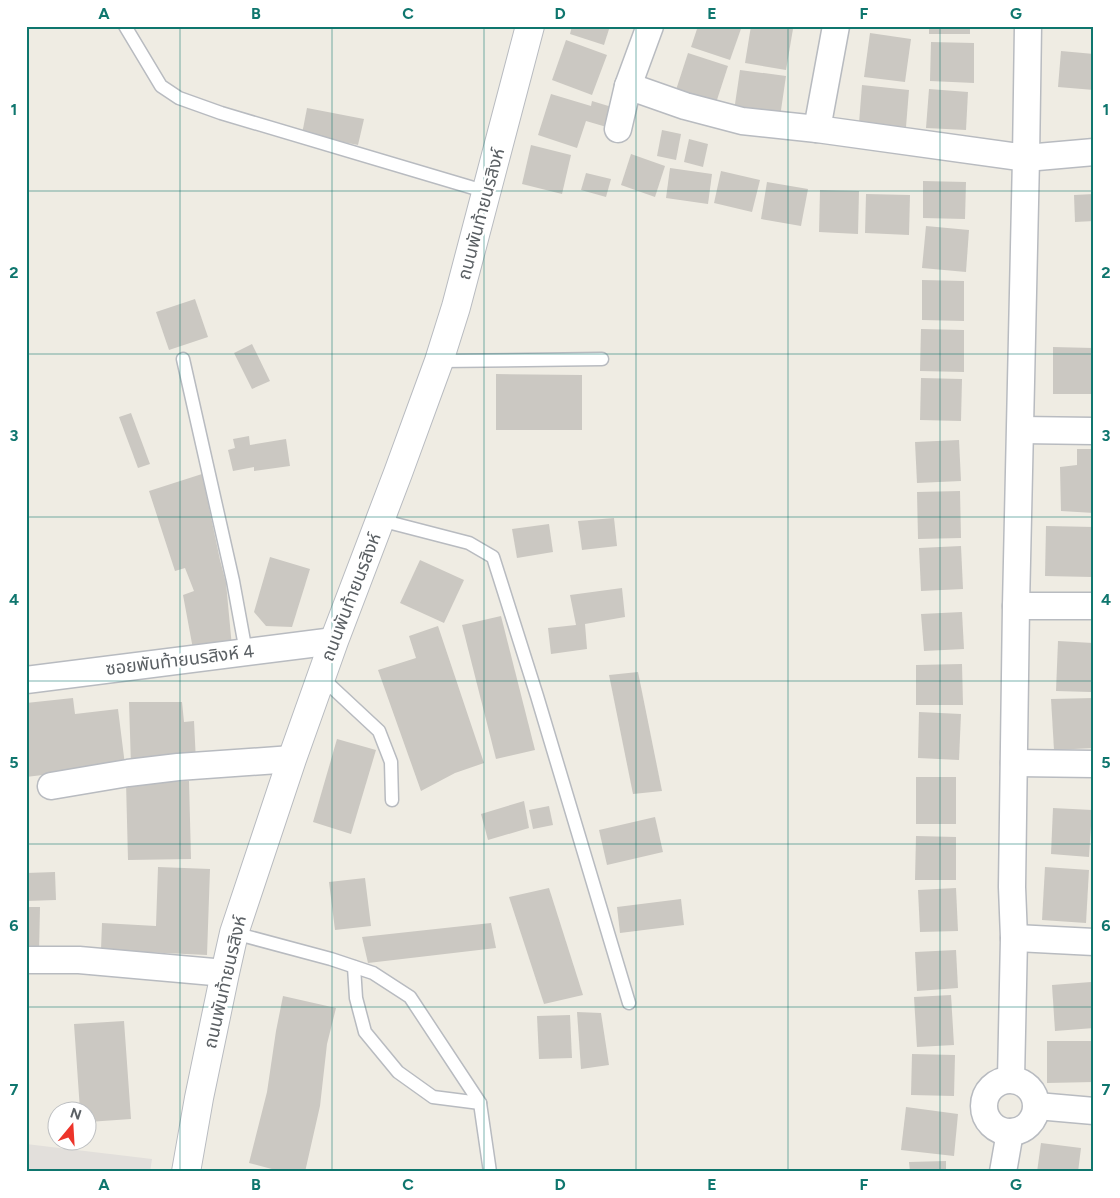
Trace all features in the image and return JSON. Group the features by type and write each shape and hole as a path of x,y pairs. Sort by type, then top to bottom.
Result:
{"street":[{"name":"ถนนพันท้ายนรสิงห์","path":"186,1172 199,1098 234,933 321,677 439,361 456,307 530,26"},
{"path":"618,129 628,86 650,26"},
{"path":"817,129 836,26"},
{"path":"1010,1079 1014,938 1012,887 1016,606 1028,26"},
{"path":"628,86 685,106 742,121 817,129 1026,158 1094,152"},
{"path":"1021,430 1094,430"},
{"path":"1016,606 1094,606"},
{"name":"ซอยพันท้ายนรสิงห์ 4","path":"26,680 334,641"},
{"path":"51,786 178,767 292,759"},
{"path":"1014,762 1094,764"},
{"path":"1014,938 1094,942"},
{"path":"26,960 79,960 225,974"},
{"path":"1010,1079 1024,1083 1034,1093 1037,1106 1034,1119 1024,1129 1010,1132 997,1129 987,1119 984,1106 987,1092 997,1082 1010,1079"},
{"path":"1037,1106 1094,1111"},
{"path":"1003,1172 1010,1132"}],"lane":[{"path":"125,26 161,86 179,98 221,113 487,192"},
{"path":"183,359 233,581 246,652"},
{"path":"439,361 602,359"},
{"path":"380,520 469,543 493,557 537,696 628,1003"},
{"path":"321,677 380,731 391,762 392,800"},
{"path":"234,933 331,959 373,973 410,997 480,1102 490,1172"},
{"path":"354,967 356,998 364,1032 398,1072 433,1097 480,1102"}],"shaded area":[{"path":"26,1144 48,1147 48,1150 76,1150 152,1159 150,1172 26,1172"}],"building":[{"path":"572,26 610,26 604,45 570,34"},
{"path":"698,26 742,26 730,60 691,47"},
{"path":"751,26 777,26 793,29 786,70 745,63"},
{"path":"929,26 970,26 970,34 929,34"},
{"path":"870,33 911,39 905,82 864,77"},
{"path":"566,40 607,55 592,95 552,80"},
{"path":"931,42 974,43 974,83 930,81"},
{"path":"1061,51 1094,54 1094,90 1058,87"},
{"path":"688,53 728,66 715,106 675,93"},
{"path":"740,70 786,76 780,117 734,111"},
{"path":"862,85 909,90 906,127 859,123"},
{"path":"929,89 968,92 966,130 926,128"},
{"path":"551,94 591,106 592,101 615,108 610,128 586,121 577,148 538,135"},
{"path":"307,108 364,119 358,145 302,134"},
{"path":"662,130 681,134 676,160 657,156"},
{"path":"689,139 708,144 703,167 684,162"},
{"path":"531,145 571,155 562,194 522,184"},
{"path":"631,154 665,166 655,197 621,185"},
{"path":"670,168 712,174 708,204 666,198"},
{"path":"721,171 760,180 752,212 714,203"},
{"path":"586,173 611,179 606,197 581,190"},
{"path":"923,181 966,182 965,219 923,218"},
{"path":"767,182 808,189 801,226 761,219"},
{"path":"820,190 859,191 858,234 819,232"},
{"path":"866,194 910,195 909,235 865,233"},
{"path":"1094,194 1094,221 1075,222 1074,195"},
{"path":"926,226 969,230 966,272 922,268"},
{"path":"922,280 964,281 964,321 922,320"},
{"path":"195,299 208,337 169,350 156,312"},
{"path":"921,329 964,330 964,372 920,371"},
{"path":"252,344 270,381 252,389 234,353"},
{"path":"1053,347 1093,348 1093,394 1053,394"},
{"path":"496,374 582,375 582,430 496,430"},
{"path":"921,378 962,379 961,421 920,420"},
{"path":"131,413 150,464 138,468 119,417"},
{"path":"249,436 250,445 286,439 290,466 254,471 254,467 233,471 228,450 235,448 233,439"},
{"path":"959,440 961,481 917,483 915,442"},
{"path":"1077,449 1094,449 1094,513 1061,511 1060,467 1077,465"},
{"path":"202,474 226,583 232,647 193,649 183,595 194,591 185,568 175,571 149,491"},
{"path":"960,491 961,538 918,539 917,492"},
{"path":"614,518 617,546 582,550 578,521"},
{"path":"549,524 553,552 517,558 512,529"},
{"path":"1046,526 1094,527 1092,577 1045,576"},
{"path":"961,546 963,589 921,591 919,548"},
{"path":"270,557 310,569 292,627 266,626 254,612"},
{"path":"420,560 464,580 444,623 400,603"},
{"path":"622,588 625,617 585,624 587,649 551,654 548,628 576,625 570,595"},
{"path":"962,612 964,649 924,651 921,614"},
{"path":"501,616 535,750 496,759 462,625"},
{"path":"438,626 484,763 455,773 421,791 378,670 416,658 409,636"},
{"path":"1058,641 1093,643 1091,692 1056,691"},
{"path":"962,664 963,705 916,705 916,665"},
{"path":"638,672 662,791 633,794 609,675"},
{"path":"73,698 75,714 118,709 125,765 26,777 26,703"},
{"path":"1094,698 1094,748 1054,750 1051,699"},
{"path":"129,702 182,702 184,722 194,721 196,762 131,765"},
{"path":"919,712 961,714 959,760 918,758"},
{"path":"337,739 376,750 351,834 313,822"},
{"path":"916,777 956,777 956,824 916,824"},
{"path":"189,781 191,859 128,860 126,782"},
{"path":"524,801 529,828 488,840 481,814"},
{"path":"549,806 553,825 533,829 529,810"},
{"path":"1053,808 1092,810 1089,857 1051,854"},
{"path":"655,817 663,852 607,865 599,830"},
{"path":"916,836 956,837 956,880 915,880"},
{"path":"158,867 210,869 207,955 101,950 102,923 156,926"},
{"path":"1045,867 1089,870 1086,923 1042,920"},
{"path":"55,872 56,900 26,901 26,873"},
{"path":"365,878 371,926 335,930 329,882"},
{"path":"549,888 583,995 544,1004 509,897"},
{"path":"956,888 958,931 920,932 918,890"},
{"path":"681,899 684,925 620,933 617,907"},
{"path":"26,907 40,907 39,953 26,952"},
{"path":"491,923 496,948 368,963 362,937"},
{"path":"956,950 958,988 917,991 915,952"},
{"path":"1091,982 1094,1028 1055,1031 1052,985"},
{"path":"951,995 954,1045 917,1047 914,997"},
{"path":"283,996 336,1008 327,1044 320,1106 305,1172 283,1172 249,1163 267,1092"},
{"path":"577,1012 601,1013 609,1065 581,1069"},
{"path":"570,1015 572,1058 539,1059 537,1016"},
{"path":"124,1021 131,1119 98,1121 98,1100 79,1100 74,1024"},
{"path":"1047,1041 1094,1041 1094,1082 1047,1083"},
{"path":"912,1054 955,1055 954,1096 911,1095"},
{"path":"906,1107 958,1114 954,1156 901,1150"},
{"path":"1041,1143 1081,1148 1078,1172 1037,1172"},
{"path":"946,1161 946,1172 910,1172 909,1162"}]}
